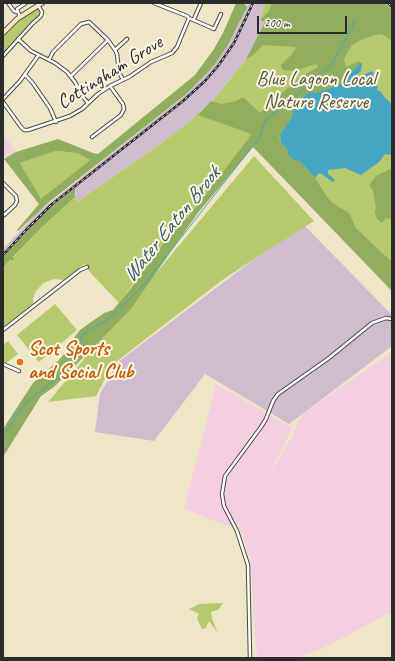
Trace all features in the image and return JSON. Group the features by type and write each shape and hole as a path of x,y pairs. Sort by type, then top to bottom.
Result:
{"main road":[{"path":"3,33 20,17 40,4"}],"street":[{"path":"8,3 20,17"},
{"path":"17,12 19,7 26,3"},
{"name":"Cottingham Grove","path":"3,102 24,130 28,130 56,122 70,116 110,86 123,80 151,62 169,55 175,50 189,18 154,3"},
{"path":"194,19 201,3"},
{"path":"3,56 42,16 40,4"},
{"path":"189,18 214,28 221,14"},
{"path":"48,60 53,52 84,22 92,23 115,50 117,54 119,72 123,80"},
{"path":"18,39 38,56 61,67 71,76 88,103"},
{"path":"115,50 127,39"},
{"path":"71,76 108,40"},
{"path":"3,99 25,75 38,56"},
{"path":"25,75 32,82 50,108 56,122"},
{"path":"92,137 121,115 124,109 123,104 110,86"},
{"path":"3,183 16,196 17,201 16,205 4,215"},
{"path":"3,330 80,270 87,267"},
{"path":"250,658 248,565 237,531 224,506 222,494 225,476 261,428 273,401 278,394 329,358 372,323 386,318 392,319"},
{"path":"3,364 19,371"}],"shaded area":[{"path":"248,3 265,3 260,20 265,21 246,59 216,97 194,118 156,147 77,202 75,188 34,222 3,257 3,249 38,212 185,95 205,75 229,43"},
{"path":"3,133 16,152 3,159"},
{"path":"302,223 392,315 392,346 289,424 205,374 154,441 95,432 100,394 118,362"},
{"path":"392,352 392,612 323,648 297,658 257,658 250,557 239,527 241,524 226,525 184,509 216,384 292,428 264,485 293,435 302,414"}],"green space":[{"path":"236,3 244,3 247,7 229,43 215,64 185,95 49,202 18,231 17,230 39,204 4,159 16,152 58,139 98,154 195,75 214,49 223,33","holes":["56,151 77,153 90,160 41,199 20,163"]},
{"name":"Blue Lagoon Local Nature Reserve","path":"265,3 385,3 392,10 392,291 249,138 188,217 177,224 119,303 87,269 85,264 64,280 54,279 43,283 36,291 33,298 33,304 3,327 3,268 40,229 75,197 76,194 77,202 156,147 194,118 198,112 200,113 216,97 246,59 265,22 260,20"},
{"path":"272,3 385,3 392,10 392,41 382,34 374,35 352,45 344,60 346,67 359,61 361,63 348,75 345,80 336,86 316,93 306,94 294,108 292,117 279,138 281,143 287,149 288,154 300,161 315,178 327,197 334,204 349,213 356,228 392,261 392,291 253,147 197,214 130,310 54,387 41,396 3,457 3,429 33,383 60,359 72,344 73,339 80,330 104,313 113,310 131,288 177,224 188,217 251,135 198,115 211,101 221,104 236,101 243,97 260,113 299,78 318,67 316,64 295,71 283,70 281,65 292,54 296,48 295,47 263,45 252,56 246,59 265,22 260,20 269,11"},
{"path":"36,8 40,10 41,14 29,24 3,54 3,36 17,20"},
{"path":"56,151 77,153 90,160 41,200 20,163"},
{"path":"254,156 314,221 221,281 112,365 96,396 48,402"},
{"path":"392,168 392,219 386,218 382,223 377,219 375,213 376,208 373,190 370,187 370,184 376,176"},
{"path":"75,188 75,197 40,229 13,257 14,260 10,260 3,268 3,257 14,244 44,213"},
{"path":"55,304 77,330 39,362 17,335"},
{"path":"8,341 18,354 5,364 3,361 3,345"},
{"path":"223,603 218,610 211,612 212,619 218,633 209,621 206,628 202,629 197,619 199,614 189,609 199,604"}],"water":[{"path":"361,63 361,71 357,74 357,78 372,71 378,87 377,90 380,91 390,102 392,108 392,153 390,155 385,154 379,162 361,175 345,168 328,170 328,174 335,180 333,182 320,173 315,178 300,161 294,160 288,154 287,149 281,143 280,135 292,117 294,108 306,94 311,92 316,93 336,86 345,80 348,75"}],"waterway":[{"name":"Water Eaton Brook","path":"3,436 26,403 59,377 69,365 69,355 78,348 82,335 107,320 144,285 259,138 265,121 331,66 353,25 354,20"}],"railway":[{"path":"3,255 51,205 183,101 205,81 218,66 234,43 253,3"},
{"path":"388,3 392,7"}],"place":[{"name":"Scot Sports and Social Club","path":"20,362"}]}
